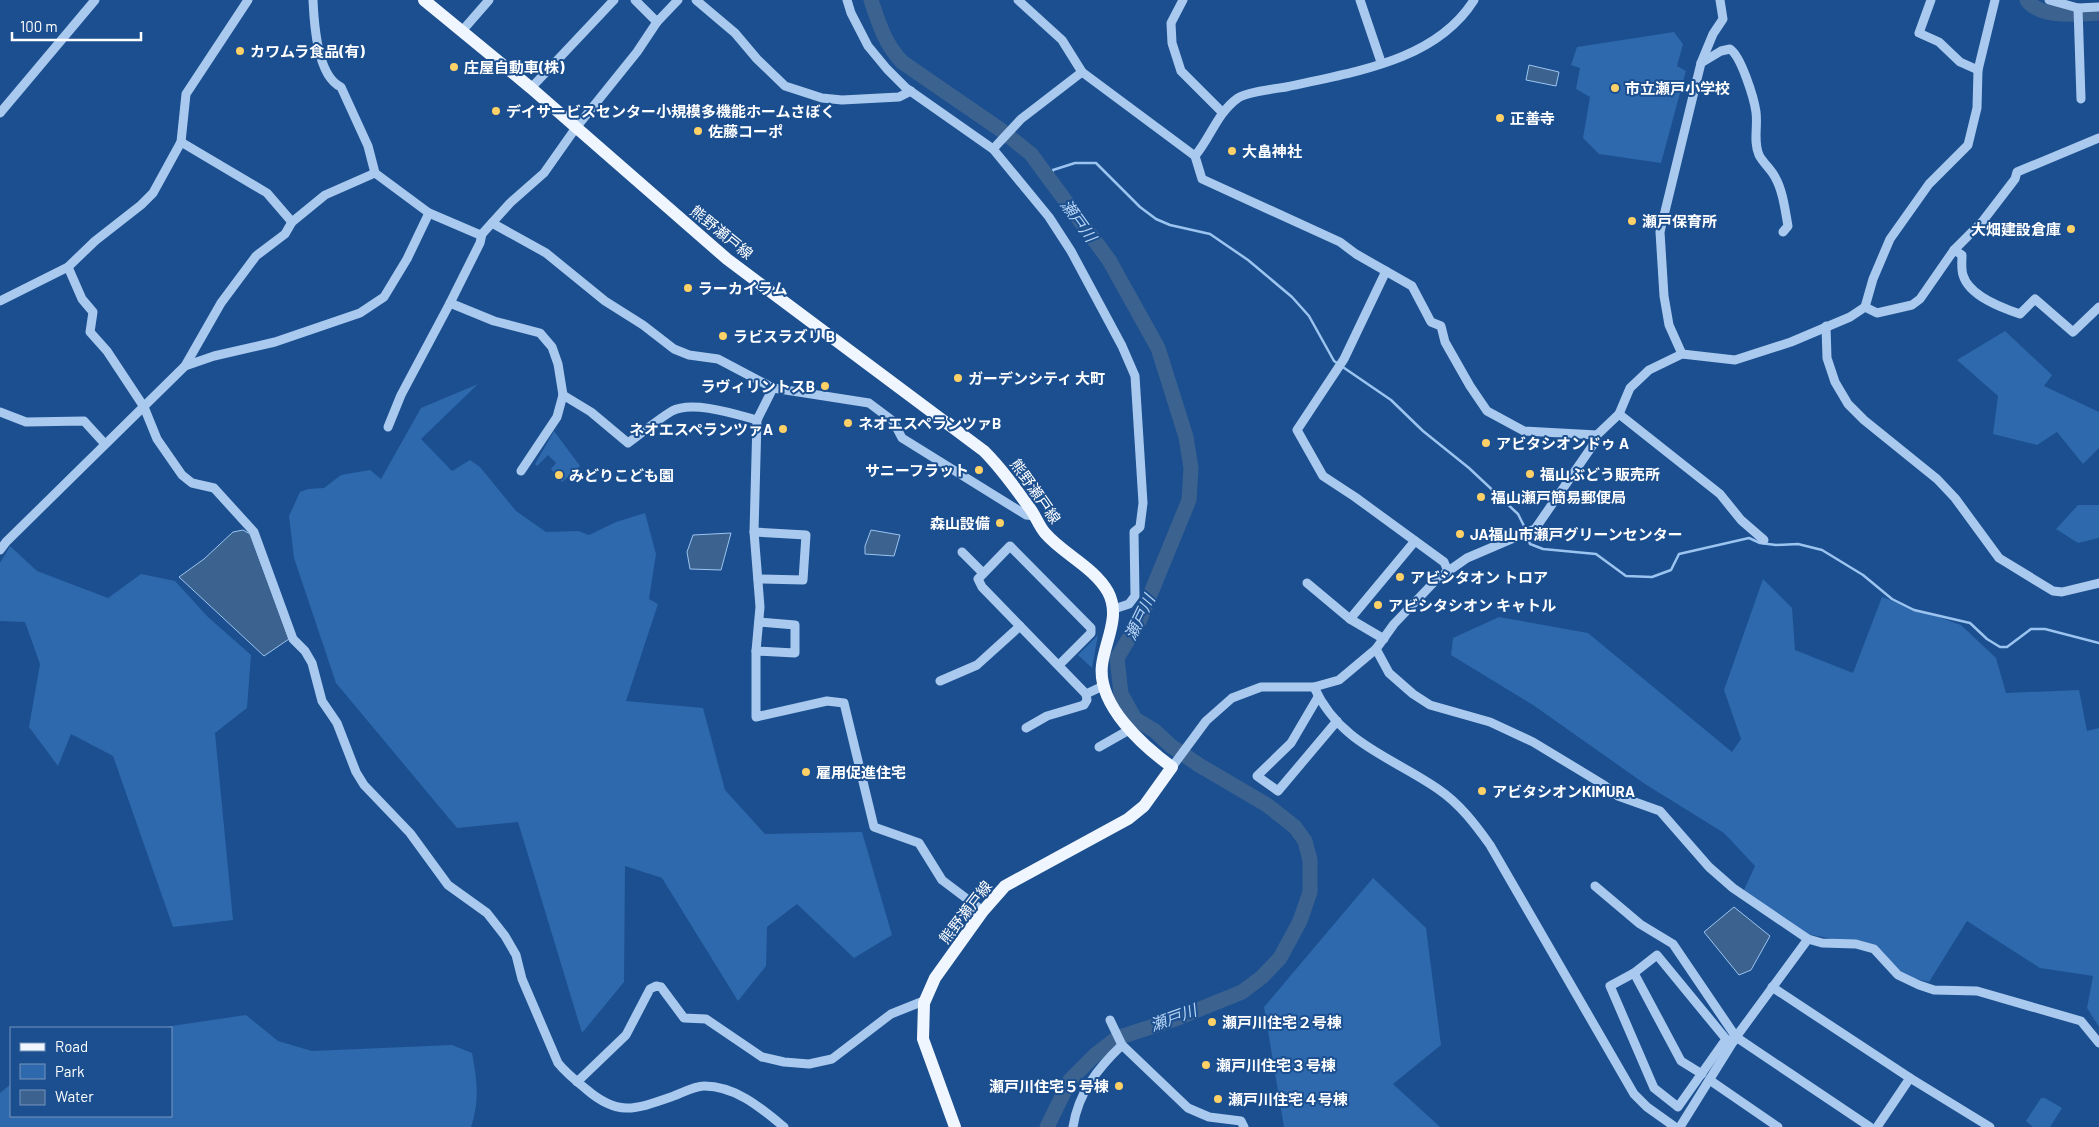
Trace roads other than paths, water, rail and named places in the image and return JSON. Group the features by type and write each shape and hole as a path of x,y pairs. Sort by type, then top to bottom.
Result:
{"main road":[{"name":"熊野瀬戸線","path":"424,0 531,88 728,259 978,446 1004,471 1035,516 1043,532 1100,581 1109,593 1114,609"},
{"path":"1114,609 1102,666 1103,686 1129,730 1150,751 1174,764"},
{"name":"熊野瀬戸線","path":"955,1127 923,1038 924,1003 935,978 983,911 1005,886 1128,819 1144,806 1174,764"}],"street":[{"path":"0,113 95,0"},
{"path":"0,301 68,268 95,241 141,205 153,192 181,142 186,94 248,0"},
{"path":"313,0 319,55 335,84 341,87 368,146 375,174 429,213 482,234"},
{"path":"462,31 489,0"},
{"path":"531,88 614,0"},
{"path":"636,0 657,22"},
{"path":"388,427 401,396 480,243 482,234 510,202 544,173 637,52 657,22 678,0"},
{"path":"696,0 735,33 757,59 785,86 822,98 839,99 898,97 911,91"},
{"path":"848,0 851,13 868,46 887,69 911,91 994,147 1049,217 1071,251 1122,346 1135,376 1143,503 1140,527 1134,532 1135,596 1129,604 1114,609"},
{"path":"1018,0 1062,40 1082,72 1195,156 1202,180 1340,242 1356,254 1412,286 1431,322 1441,326 1445,342 1470,386 1487,411 1524,431 1597,435"},
{"path":"1183,0 1170,23 1172,43 1181,71 1222,112"},
{"path":"1360,0 1381,62"},
{"path":"1195,156 1208,141 1222,112 1239,97 1356,72 1421,49 1462,19 1474,0"},
{"path":"1682,354 1669,324 1664,296 1660,232 1701,63 1713,34 1724,19 1720,0"},
{"path":"1931,0 1919,34 1940,42 1960,62 1978,70"},
{"path":"1174,764 1212,714 1232,698 1261,687 1288,685 1314,687 1339,680 1376,649 1394,624 1437,579 1494,545 1534,529 1595,442 1597,435 1619,414 1630,388 1649,370 1682,354 1735,360 1790,342 1850,316 1865,307 1873,279 1890,239 1929,184 1968,145 1977,108 1978,70 1995,0"},
{"path":"2049,0 2078,11 2099,7"},
{"path":"2078,11 2081,99"},
{"path":"1701,63 1721,51 1730,49 1741,64 1756,112 1755,141 1760,156 1775,177 1781,196 1788,226 1783,232"},
{"path":"994,147 1018,122 1082,72"},
{"path":"1865,307 1877,313 1912,305 1920,299 1954,250 1982,222 2015,179 2017,172 2099,138"},
{"path":"181,142 267,193 292,222"},
{"path":"0,550 3,540 185,366 221,303 256,256 285,234 292,222 325,195 375,174"},
{"path":"185,366 214,356 275,342 360,313 384,297 429,213"},
{"path":"492,222 546,253 605,301 643,325 674,349 689,355 718,359 773,388 868,403 893,421 902,438 1026,515 1035,516"},
{"path":"1954,250 1962,255 1963,276 1974,290 1988,302 2020,314 2035,299 2073,332 2099,307"},
{"path":"68,268 82,299 92,312 90,332 107,351 144,407 157,439 182,475 192,483 214,488 254,532 293,639 305,651 312,663 322,701 337,723 356,772 374,797 410,833 448,885 486,913 505,936 516,955 522,979 558,1063 577,1082 607,1105 616,1108 655,1102 703,1086 750,1099 784,1127"},
{"path":"1386,271 1344,359 1297,430 1323,476 1444,562 1448,571"},
{"path":"450,303 494,320 540,333 552,347 558,364 563,395 556,418 521,471"},
{"path":"1826,326 1827,358 1835,382 1848,404 1864,420 1937,479 1955,498 1999,558 2053,590 2062,592 2099,583"},
{"path":"773,388 757,420 754,532 759,622 756,651 756,717 828,701 844,703 874,826 919,843 942,880 983,911"},
{"path":"563,395 591,412 628,443 674,410 683,408 699,407 757,420"},
{"path":"0,412 26,422 84,422 105,444"},
{"path":"1619,414 1720,494 1741,520 1764,540"},
{"path":"754,532 806,536 803,580 758,579"},
{"path":"1350,619 1415,542"},
{"path":"1026,728 1047,716 1084,705 1087,700 1086,694 982,587 978,579 1010,546 1091,628 1091,634 1059,665"},
{"path":"962,552 983,573"},
{"path":"1307,582 1350,619 1384,639"},
{"path":"756,651 795,653 795,625 759,622"},
{"path":"940,681 977,665 1020,626"},
{"path":"1376,649 1389,672 1412,694 1430,705 1450,713 1474,717 1508,730 1540,746 1618,796 1660,811 1709,867 1733,888 1808,939 1822,943 1856,944 1874,949 1898,975 1934,990 1977,991 2082,1021 2099,1043"},
{"path":"1086,694 1103,686"},
{"path":"1314,687 1318,696 1337,721 1369,750 1436,788 1471,819 1490,845 1634,1094 1675,1127"},
{"path":"1318,696 1291,743 1257,776 1278,791 1337,721"},
{"path":"1099,747 1129,730"},
{"path":"1595,886 1640,924 1673,944 1732,1039"},
{"path":"1808,939 1732,1039 1702,1074 1678,1107 1654,1088 1610,986 1634,973 1657,955 1732,1039 1870,1127"},
{"path":"1634,973 1681,1061 1702,1074"},
{"path":"577,1082 626,1035 650,989 656,986 661,987 684,1018 706,1019 762,1057 784,1062 810,1064 832,1058 891,1014 921,1002 924,1003"},
{"path":"1772,987 1910,1078 1990,1127"},
{"path":"1110,1020 1121,1043 1188,1108 1209,1117 1241,1121 1244,1127"},
{"path":"1680,1127 1711,1081 1732,1039"},
{"path":"1073,1127 1084,1092 1100,1067 1121,1043"},
{"path":"1877,1127 1910,1078"},
{"path":"1711,1081 1778,1127"}],"water":[{"path":"1529,65 1559,72 1556,86 1526,80"},
{"path":"243,530 250,534 289,639 264,656 179,577 204,559 233,532"},
{"path":"871,530 900,535 894,556 865,554 865,546"},
{"path":"731,533 721,570 690,569 687,552 693,535"},
{"path":"1734,907 1770,936 1751,970 1739,975 1704,932"}],"waterway":[{"name":"瀬戸川","path":"871,0 887,41 902,62 1001,130 1031,154 1109,260 1158,348 1186,437 1191,468 1189,500 1139,622 1117,658 1121,694 1135,719 1155,731 1171,746 1199,765 1267,805 1295,827 1305,841 1310,860 1310,892 1300,921 1280,958 1262,977 1242,992 1178,1018 1117,1038 1095,1055 1070,1080 1047,1127"},
{"path":"2027,0 2033,6 2050,13 2099,13"},
{"path":"1050,181 1053,170 1075,163 1096,163 1140,207 1156,219 1170,225 1210,234 1248,260 1292,297 1309,316 1334,361 1391,400 1423,431 1469,468 1518,514 1526,530"},
{"path":"1527,536 1530,544 1543,549 1596,554 1626,576 1652,577 1671,570 1679,554 1749,538 1760,543 1776,545 1798,544 1822,550 1863,575 1892,599 1914,610 1970,623 1987,639 2000,647 2007,647 2031,629 2045,629 2099,643"}],"place":[{"name":"カワムラ食品(有)","path":"240,51"},
{"name":"庄屋自動車(株)","path":"454,67"},
{"name":"市立瀬戸小学校","path":"1615,88"},
{"name":"デイサービスセンター小規模多機能ホームさぼく","path":"496,111"},
{"name":"正善寺","path":"1500,118"},
{"name":"佐藤コーポ","path":"698,131"},
{"name":"大畠神社","path":"1232,151"},
{"name":"瀬戸保育所","path":"1632,221"},
{"name":"大畑建設倉庫","path":"2071,229"},
{"name":"ラーカイラム","path":"688,288"},
{"name":"ラビスラズリ B","path":"723,336"},
{"name":"ガーデンシティ 大町","path":"958,378"},
{"name":"ラヴィリントスB","path":"825,386"},
{"name":"ネオエスペランツァB","path":"848,423"},
{"name":"ネオエスペランツァA","path":"783,429"},
{"name":"アビタシオンドゥ A","path":"1486,443"},
{"name":"サニーフラット","path":"979,470"},
{"name":"福山ぶどう販売所","path":"1530,474"},
{"name":"みどりこども園","path":"559,475"},
{"name":"福山瀬戸簡易郵便局","path":"1481,497"},
{"name":"森山設備","path":"1000,523"},
{"name":"JA福山市瀬戸グリーンセンター","path":"1460,534"},
{"name":"アビシタオン トロア","path":"1400,577"},
{"name":"アビシタシオン キャトル","path":"1378,605"},
{"name":"雇用促進住宅","path":"806,772"},
{"name":"アビタシオンKIMURA","path":"1482,791"},
{"name":"瀬戸川住宅２号棟","path":"1212,1022"},
{"name":"瀬戸川住宅３号棟","path":"1206,1065"},
{"name":"瀬戸川住宅５号棟","path":"1119,1086"},
{"name":"瀬戸川住宅４号棟","path":"1218,1099"}]}
